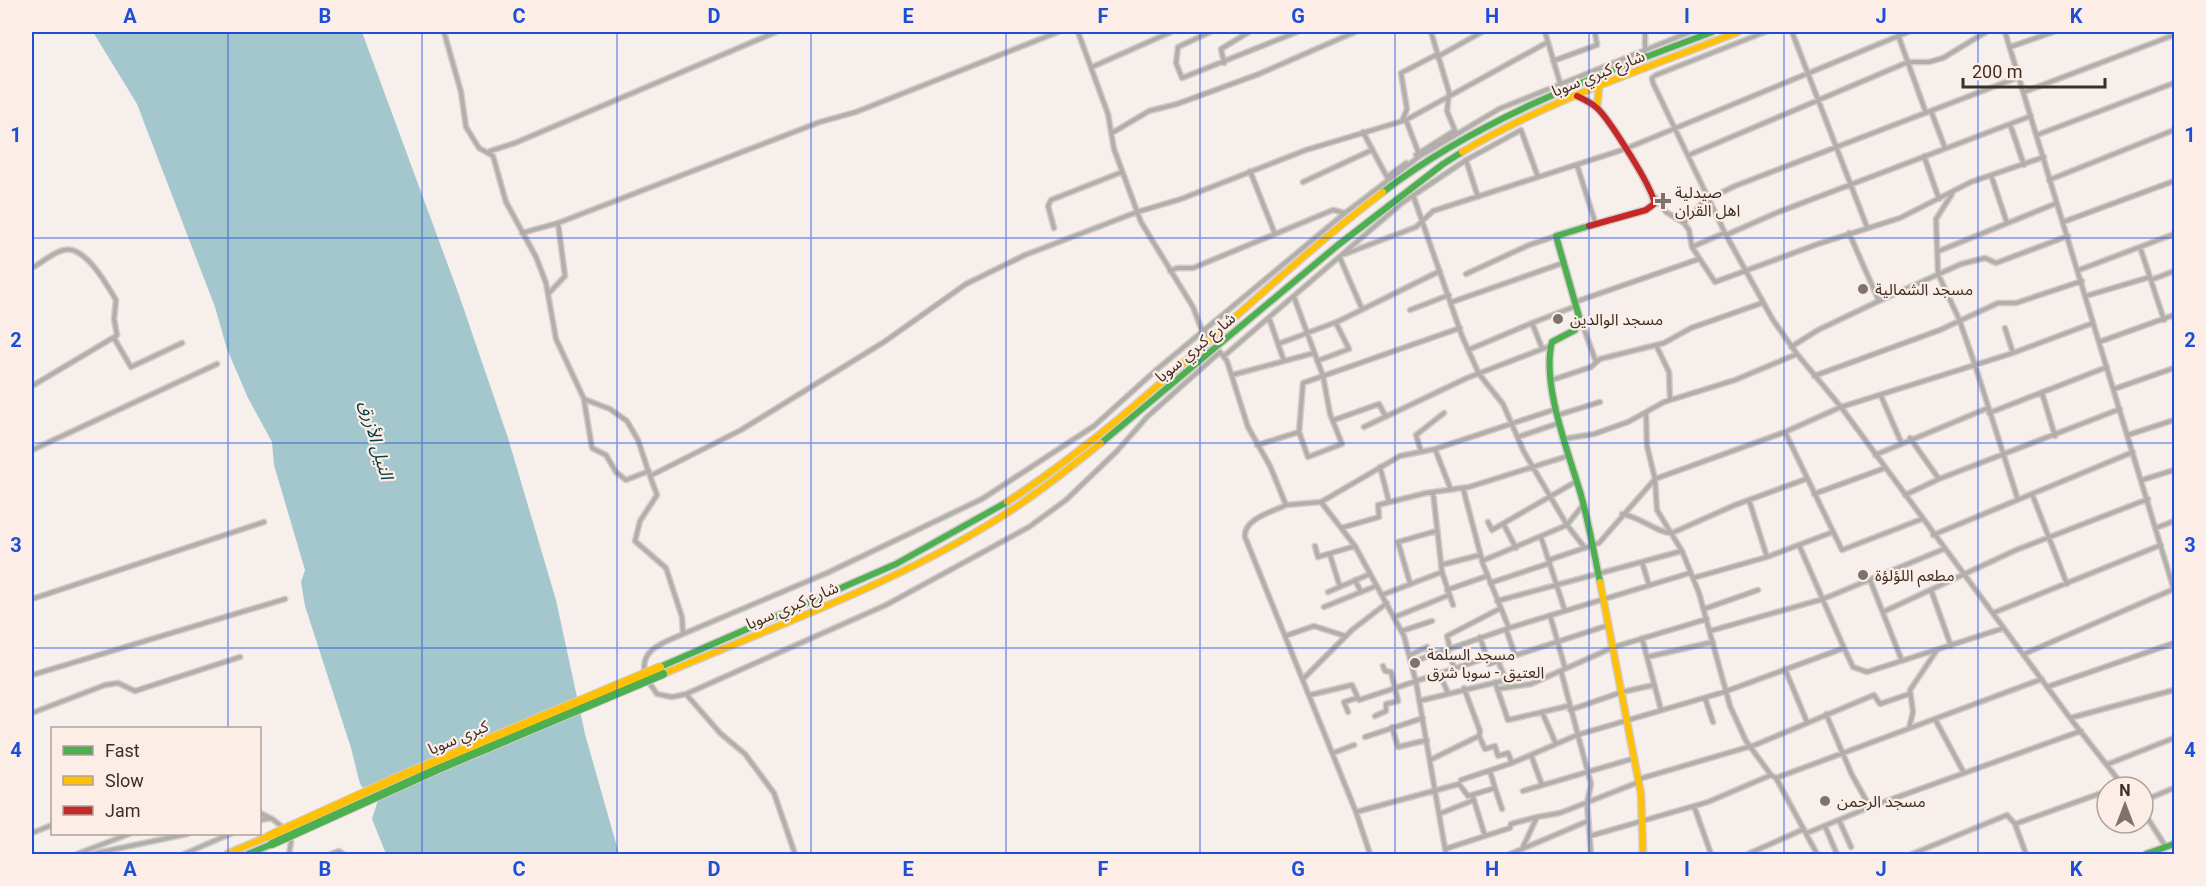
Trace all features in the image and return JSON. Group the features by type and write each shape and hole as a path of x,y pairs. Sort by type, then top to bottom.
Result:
{"main road":[{"name":"شارع كبري سوبا","path":"1216,346 1364,208 1413,170 1528,104 1645,53 1712,32"},
{"name":"شارع كبري سوبا","path":"662,670 874,584 985,527 1077,463 1392,201 1460,153 1509,125 1738,32"},
{"path":"1597,107 1599,87"},
{"path":"1576,96 1597,107 1655,196 1655,202 1648,209 1556,236 1580,317 1575,330 1555,339 1546,347 1563,440 1584,505 1588,547 1604,598 1614,647 1639,780 1644,818 1643,855"},
{"path":"1455,144 1460,153"},
{"name":"كبري سوبا","path":"270,840 662,670"},
{"path":"227,855 270,840"},
{"path":"248,855 270,840"},
{"path":"2146,855 2175,844"}],"street":[{"path":"444,32 461,92 466,127 479,148 489,152 494,159 506,202 536,257 548,293 556,339 584,399 592,448 606,455 617,474 626,480 649,473 750,425 884,342 966,284 1030,252 1137,212 1171,203 1250,171 1404,120 1548,42"},
{"path":"489,152 776,32"},
{"path":"522,233 558,223 820,122 856,112 1058,32"},
{"path":"1078,32 1092,68 1112,133 1114,149 1137,212 1193,307 1201,328 1224,356 1248,427 1270,466 1286,505"},
{"path":"1092,68 1171,32"},
{"path":"1210,32 1178,47 1176,63 1181,76 1185,78 1298,32"},
{"path":"1224,63 1221,49 1249,32"},
{"path":"1112,133 1149,111 1177,104 1250,77 1355,32"},
{"path":"1431,32 1448,97 1446,107 1455,132"},
{"path":"1419,154 1404,120 1407,109 1401,73 1482,32"},
{"path":"1545,32 1560,83"},
{"path":"1553,61 1597,45 1594,32"},
{"path":"1645,32 1645,53"},
{"path":"1216,346 1112,456 1066,500 1029,527 886,605 686,694 672,697 657,694 651,688 644,667 645,657 652,649 827,573 982,499 1082,435 1148,377 1206,332 1345,213 1419,154 1495,111 1560,83 1645,53 1690,32"},
{"path":"1765,32 1652,78 1725,234 1762,303 1791,347 1841,407 1933,535 2115,775"},
{"path":"1792,32 1867,227"},
{"path":"1345,254 1423,222 1433,211 1625,149 1808,74 1897,34 1908,32"},
{"path":"1689,155 1908,62 1929,62 1942,58 1986,32"},
{"path":"2005,32 2172,574 2174,589 2024,654"},
{"path":"2010,47 2053,32"},
{"path":"1897,34 1928,112 1946,148"},
{"path":"2024,92 2175,35"},
{"path":"1684,223 1709,199 1835,147 2019,77"},
{"path":"2037,135 2175,83"},
{"path":"1692,247 2031,116"},
{"path":"2010,124 2024,165"},
{"path":"1224,356 1345,254 1361,236 1413,195 1466,160 1521,130 1538,177"},
{"path":"2049,180 2175,130"},
{"path":"1363,132 1387,178"},
{"path":"1387,178 1455,132"},
{"path":"1303,182 1372,150"},
{"path":"1924,156 1940,199"},
{"path":"1655,196 1668,215 1684,223 1691,234 1692,247 1715,282 1849,233 1900,218 1971,182 2044,157"},
{"path":"1466,160 1478,197"},
{"path":"1577,165 1596,226"},
{"path":"1250,171 1275,234"},
{"path":"1054,228 1048,206 1051,200 1122,172"},
{"path":"1991,175 2007,223"},
{"path":"2063,222 2175,181"},
{"path":"1953,193 1936,219 1940,250 1938,274 1959,319 1975,364 2018,500"},
{"path":"1413,195 1468,350 1479,374 1500,400 1533,467 1567,525 1588,547"},
{"path":"1940,250 2057,203"},
{"path":"1170,271 1177,268 1193,268 1332,210 1345,213"},
{"path":"548,293 564,276 558,223"},
{"path":"1849,233 1879,301"},
{"path":"2079,270 2175,234"},
{"path":"1466,274 1529,245 1556,236"},
{"path":"1791,347 1818,330 1938,274 1981,259 1996,263 2068,236"},
{"path":"2140,247 2164,320"},
{"path":"32,268 61,251 71,249 79,252 102,277 116,300 114,319 117,335 114,338 133,368 182,343"},
{"path":"1340,258 1362,309"},
{"path":"1468,350 1576,304 1699,260"},
{"path":"1452,302 1563,262"},
{"path":"1278,344 1336,323 1440,271"},
{"path":"2086,296 2175,271"},
{"path":"1814,376 1940,330 1959,319 1998,303 2016,303 2082,280"},
{"path":"1410,310 1449,295"},
{"path":"1294,297 1323,376 1330,414 1342,444 1309,456 1299,432 1302,383 1323,376 1460,328"},
{"path":"1552,380 1591,367 1596,362 1620,353 1656,345 1691,328 1762,303"},
{"path":"2099,342 2175,315"},
{"path":"1580,317 1596,362"},
{"path":"1269,318 1284,362"},
{"path":"1317,361 1349,349 1336,323"},
{"path":"1364,427 1479,374 1546,347 1532,323"},
{"path":"1490,583 1601,541 1622,514 1655,479 1785,432 1841,407 2013,353 2093,323"},
{"path":"2005,328 2013,353"},
{"path":"32,386 117,335"},
{"path":"1656,345 1669,372 1670,399"},
{"path":"1232,375 1314,353"},
{"path":"1563,440 1605,430 1646,413 1670,399 1735,380 1797,354"},
{"path":"32,450 217,364"},
{"path":"1875,455 1910,438 2042,393 2107,367"},
{"path":"2114,389 2175,368"},
{"path":"2042,393 2055,436"},
{"path":"1881,396 1901,442"},
{"path":"584,399 610,409 627,421 638,440 657,495 640,521 634,541 666,568 682,617 683,634"},
{"path":"1370,855 1333,753 1244,534 1250,522 1286,505 1321,502 1355,485 1400,456 1435,449 1513,424 1558,415 1600,402"},
{"path":"1334,420 1379,404 1386,417"},
{"path":"1905,495 1939,478 2055,436 2120,409"},
{"path":"1421,451 1416,435 1444,413"},
{"path":"1646,413 1647,446 1655,479 1657,510 1682,551 1704,609 1724,692 1750,746 1771,775 1776,778 1817,855"},
{"path":"1518,437 1558,415"},
{"path":"2128,435 2175,420"},
{"path":"1257,446 1299,432"},
{"path":"1785,432 1806,479 1843,550 1922,519"},
{"path":"1910,438 1939,478"},
{"path":"1435,449 1450,490"},
{"path":"1933,535 2133,452"},
{"path":"1341,528 1379,516 1378,505 1433,492 1463,488 1568,456"},
{"path":"1380,467 1389,502"},
{"path":"1814,494 1885,468"},
{"path":"2142,480 2175,470"},
{"path":"1622,514 1639,518 1666,533 1672,533 1749,500 1806,479"},
{"path":"1488,522 1491,530 1504,525 1577,481"},
{"path":"1463,488 1480,555 1501,608 1515,655"},
{"path":"1433,492 1442,572 1453,605"},
{"path":"2032,494 2067,584"},
{"path":"1749,500 1767,557"},
{"path":"1883,612 2049,537 2148,500"},
{"path":"1321,502 1355,546 1402,631 1416,682 1446,855"},
{"path":"1482,561 1567,525 1584,505"},
{"path":"2156,528 2175,521"},
{"path":"32,599 264,522"},
{"path":"1504,525 1516,548"},
{"path":"1410,583 1398,542 1436,531"},
{"path":"1412,662 1565,610 1649,585 1767,557 1833,532"},
{"path":"1541,537 1565,610"},
{"path":"1993,613 2161,544"},
{"path":"1315,546 1318,557 1355,546"},
{"path":"1799,546 1853,667 1862,672 2004,628"},
{"path":"1710,632 1823,599 1944,549"},
{"path":"1497,601 1682,551"},
{"path":"1330,555 1340,587"},
{"path":"1441,565 1480,555"},
{"path":"1642,562 1649,585"},
{"path":"1382,595 1442,572"},
{"path":"1328,592 1370,574"},
{"path":"1395,617 1487,576"},
{"path":"1355,580 1361,592"},
{"path":"1870,580 1902,661"},
{"path":"1324,607 1376,586"},
{"path":"1704,609 1758,590"},
{"path":"1931,590 1951,646"},
{"path":"32,675 285,599"},
{"path":"1303,679 1345,636 1387,603"},
{"path":"1455,669 1447,636 1501,608"},
{"path":"1550,615 1558,642 1569,708 1591,787 1587,803 1591,855"},
{"path":"1497,689 1526,686 1614,647 1707,619"},
{"path":"1402,631 1432,621"},
{"path":"1480,638 1489,664 1609,625"},
{"path":"1286,636 1314,626 1345,636"},
{"path":"1642,638 1660,710"},
{"path":"1647,657 1713,642"},
{"path":"2047,687 2175,643"},
{"path":"1410,655 1427,647 1431,656"},
{"path":"1461,780 1512,763 1577,735 1724,692 1844,648"},
{"path":"1908,729 1912,711 1910,694 1916,677 1934,658 1937,650"},
{"path":"32,713 98,687 118,683 135,691 240,657"},
{"path":"1348,712 1344,702 1357,698 1359,700 1440,675 1486,658"},
{"path":"1498,662 1509,687"},
{"path":"1375,716 1386,711 1386,704 1398,701 1391,672 1385,671 1383,666"},
{"path":"1785,669 1807,722"},
{"path":"1440,675 1448,693"},
{"path":"1776,778 1843,755 2042,679"},
{"path":"1419,700 1506,680"},
{"path":"1495,682 1508,720 1569,708 1654,685"},
{"path":"1310,695 1352,685 1357,698"},
{"path":"1464,688 1485,749 1495,746 1498,756 1508,753 1512,763"},
{"path":"2070,718 2175,690"},
{"path":"686,694 720,734 745,754 774,794 795,855"},
{"path":"1445,849 1510,828 1511,824 1587,803 1639,780 1750,746 1874,695 1881,704 1910,694"},
{"path":"1705,698 1713,722"},
{"path":"1542,712 1556,744"},
{"path":"1826,714 1843,755 1870,807"},
{"path":"1365,737 1423,718"},
{"path":"1935,719 1964,773"},
{"path":"1392,727 1398,747 1427,740"},
{"path":"1748,855 1805,831 1825,826 1870,807 2081,731"},
{"path":"1430,760 1479,736"},
{"path":"2108,764 2175,738"},
{"path":"1333,753 1354,745"},
{"path":"1531,755 1542,785"},
{"path":"1523,791 1635,758"},
{"path":"1490,771 1502,809"},
{"path":"1590,836 1644,818 1694,806 1771,775"},
{"path":"1356,812 1460,784 1468,796 1474,798"},
{"path":"1439,814 1495,788"},
{"path":"2155,796 2175,788"},
{"path":"2015,824 2095,795"},
{"path":"1474,798 1485,836"},
{"path":"1694,806 1711,855"},
{"path":"261,813 279,822 287,832 291,842 288,855"},
{"path":"1912,855 2007,815 2015,824 2026,855"},
{"path":"1522,849 1537,817"},
{"path":"261,820 271,818"},
{"path":"1510,855 1588,820"},
{"path":"1839,820 1851,847"},
{"path":"32,833 51,825"},
{"path":"1825,826 1836,852"},
{"path":"2155,830 2166,847"},
{"path":"77,855 127,835"},
{"path":"92,855 183,835"},
{"path":"184,855 228,835"},
{"path":"331,855 341,851 343,855"}],"water":[{"name":"النيل الأزرق","path":"93,32 362,32 459,295 508,438 556,600 585,734 619,854 386,854 372,819 378,800 361,786 305,606 301,582 305,570 274,465 272,442 248,398 227,349 215,307 137,104"}],"traffic: fast":[{"path":"1383,192 1421,165 1500,120 1584,82 1712,32"},
{"path":"1101,443 1338,245 1443,164 1462,152"},
{"path":"1589,226 1556,236 1580,320 1575,330 1552,342 1550,378 1558,419 1584,506 1600,582"},
{"path":"660,667 896,564 1007,502"},
{"path":"272,844 438,769 663,674"},
{"path":"248,854 272,844"},
{"path":"2146,854 2174,844"}],"traffic: slow":[{"path":"1462,152 1495,133 1563,101 1738,32"},
{"path":"1597,107 1599,87"},
{"path":"1007,502 1058,467 1106,429 1289,269 1383,192"},
{"path":"663,674 868,588 948,548 1016,507 1101,443"},
{"path":"1600,582 1641,794 1643,854"},
{"path":"269,836 403,775 660,667"},
{"path":"227,854 269,836"}],"traffic: jam":[{"path":"1577,96 1595,106 1611,126 1640,171 1653,197 1654,204 1646,210 1589,226"}],"place":[{"name":"صيدلية اهل القران","path":"1663,201"},
{"name":"مسجد الشمالية","path":"1863,289"},
{"name":"مسجد الوالدين","path":"1558,319"},
{"name":"مطعم اللؤلؤة","path":"1863,575"},
{"name":"مسجد السلمة العتيق - سوبا شرق","path":"1415,663"},
{"name":"مسجد الرحمن","path":"1825,801"}]}
